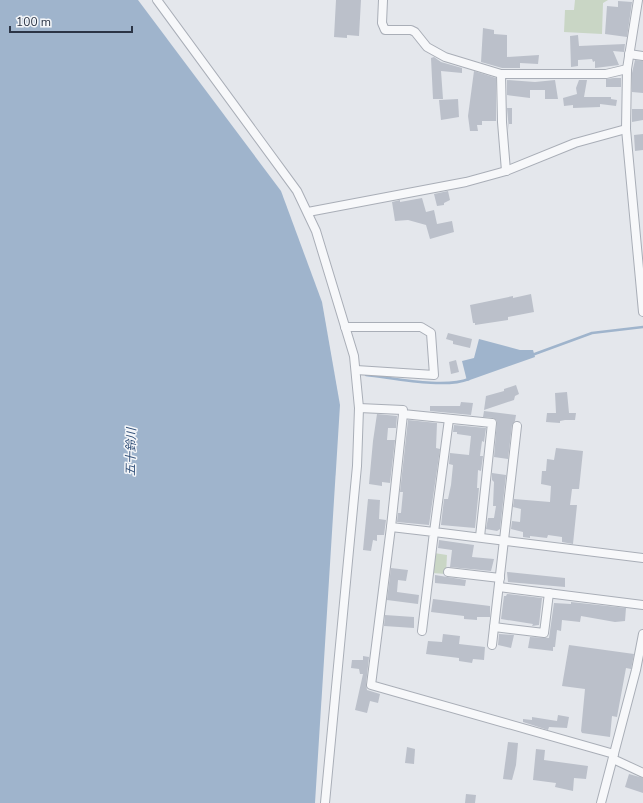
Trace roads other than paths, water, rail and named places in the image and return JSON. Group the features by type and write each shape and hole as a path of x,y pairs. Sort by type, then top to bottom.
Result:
{"street":[{"path":"157,0 281,167 308,212 316,231 354,356 359,408 357,466 325,803"},
{"path":"383,0 382,23 385,30 411,30 415,32 427,47 445,57 501,74 606,74 626,68"},
{"path":"638,0 626,68 626,129 640,225 643,312"},
{"path":"629,54 643,56"},
{"path":"501,74 502,122 506,171"},
{"path":"308,212 466,182 506,171 575,143 626,129"},
{"path":"345,327 421,327 431,334 434,375 356,370"},
{"path":"359,408 403,410 371,685 613,757 643,773"},
{"path":"403,414 492,423 480,538"},
{"path":"422,631 449,419"},
{"path":"492,645 518,426"},
{"path":"390,527 643,558"},
{"path":"448,572 500,578"},
{"path":"499,587 643,605"},
{"path":"494,627 544,633 549,593"},
{"path":"601,803 636,670 643,634"}],"water":[{"name":"五十鈴川","path":"0,0 138,0 281,191 322,302 340,405 315,803 0,803"},
{"path":"479,339 520,350 533,350 535,357 467,381 462,361 474,358"}],"waterway":[{"path":"532,355 592,333 643,327"},
{"path":"366,375 433,383 459,382 469,379"}]}
